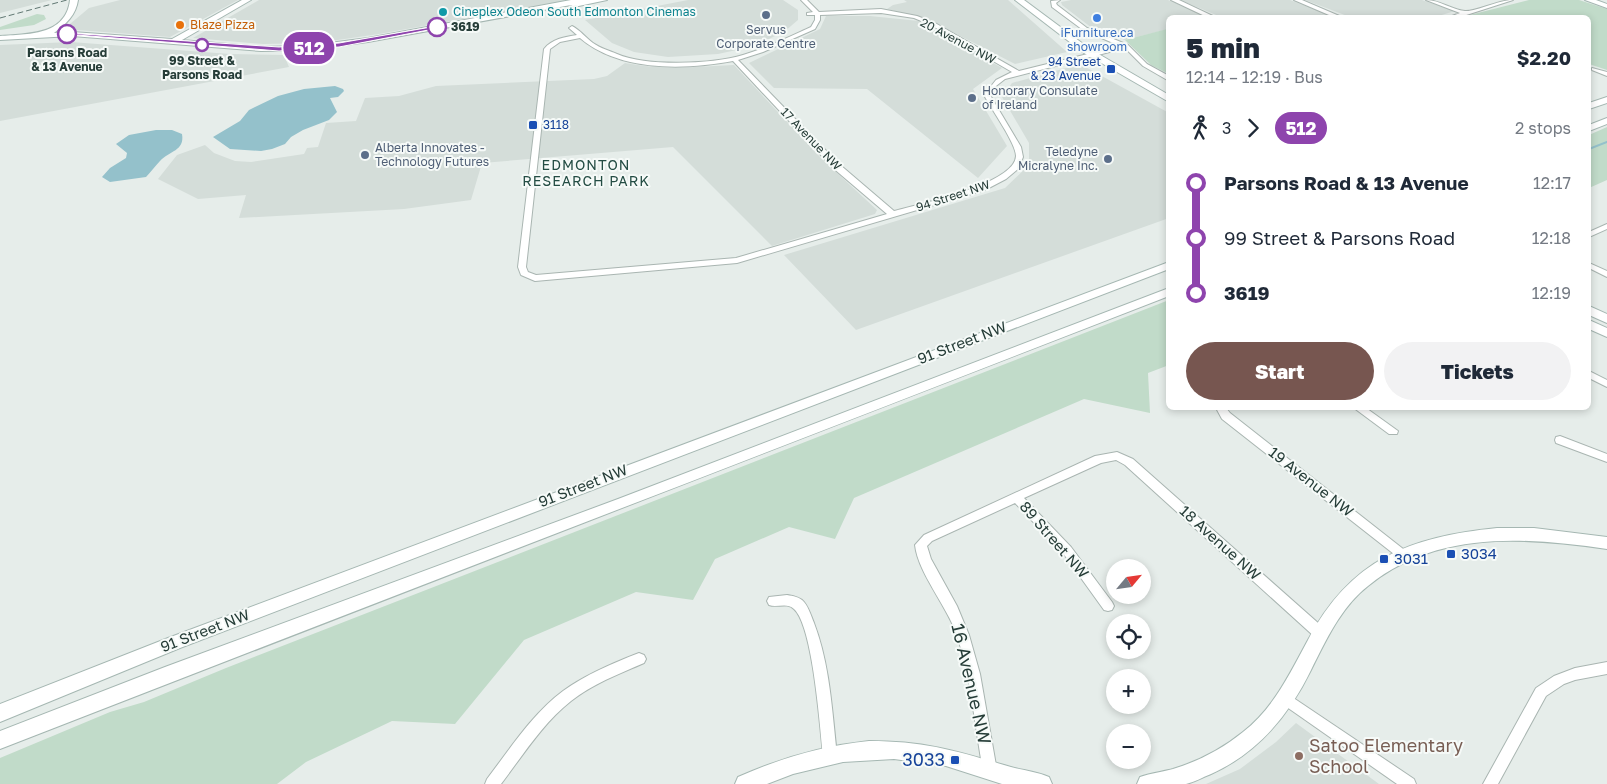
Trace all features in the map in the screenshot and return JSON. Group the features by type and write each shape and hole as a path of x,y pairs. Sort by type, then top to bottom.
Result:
{"main road":[{"path":"45,35 69,16 74,9 74,0"},
{"path":"173,42 247,0"},
{"path":"0,38 79,35 261,49 295,49 347,44 583,0"},
{"path":"424,30 603,0"},
{"path":"1019,0 1038,16 1095,50 1166,97"},
{"path":"1034,0 1095,50 1166,86"},
{"path":"1589,0 1607,6"},
{"path":"1591,105 1607,100"},
{"path":"1591,128 1607,120"},
{"name":"91 Street NW","path":"0,713 174,642 1166,266"},
{"name":"91 Street NW","path":"0,740 198,663 650,493 1166,293"},
{"path":"1591,311 1607,319"},
{"path":"1591,325 1607,333"},
{"path":"1147,784 1198,770 1231,754 1262,730 1286,699 1336,609 1349,594 1376,572 1404,555 1443,541 1501,533 1545,534 1607,543"},
{"path":"745,784 792,764 830,755 881,750 945,757 1042,784"}],"street":[{"path":"1174,0 1208,15"},
{"path":"1297,0 1334,15"},
{"path":"1429,0 1466,13"},
{"path":"1459,15 1510,0"},
{"path":"1055,1 1054,6 1081,26 1124,44 1144,66 1166,77"},
{"path":"572,28 602,51 641,62 691,64 734,59 761,51 808,31 816,24 819,17 813,7 802,2"},
{"path":"792,37 808,22 809,14 802,2"},
{"name":"20 Avenue NW","path":"809,14 881,11 926,21 1016,72"},
{"name":"94 Street NW","path":"580,36 557,41 547,48 522,267 524,272 535,278 738,260 982,188 1000,180 1014,170 1020,160 1021,153 1017,142 992,106 987,95 992,86 997,81 1016,72 1027,72 1095,50 1124,44"},
{"name":"17 Avenue NW","path":"734,59 836,166 893,215"},
{"path":"1595,68 1607,73"},
{"path":"1591,234 1607,226"},
{"path":"1591,266 1607,274"},
{"path":"1591,375 1607,384"},
{"name":"19 Avenue NW","path":"1222,410 1226,416 1404,555"},
{"path":"1362,410 1393,431"},
{"path":"1560,440 1607,458"},
{"name":"89 Street NW","path":"921,545 928,538 1099,459 1117,456"},
{"name":"18 Avenue NW","path":"1117,456 1129,462 1321,634"},
{"name":"89 Street NW","path":"1017,498 1067,550 1108,606"},
{"name":"16 Avenue NW","path":"921,545 922,558 943,591 961,632 972,671 990,771"},
{"path":"773,601 788,599 794,601 800,606 805,616 820,668 830,755"},
{"path":"492,784 544,719 566,697 588,682 639,659"},
{"path":"1490,784 1541,692 1559,680 1583,672 1607,668"},
{"path":"1286,699 1410,784"}],"shaded area":[{"path":"0,0 52,0 0,13"},
{"path":"120,0 238,0 170,37 64,29 89,8"},
{"path":"259,0 568,0 379,34 317,43 263,44 193,38"},
{"path":"688,0 783,0 798,10 798,20 785,31 755,46 718,54 668,57 634,52 612,43 585,20"},
{"path":"904,0 1008,0 1067,52 1015,64 929,20 887,9 893,5 907,2"},
{"path":"1071,0 1168,0 1204,15 1166,15 1166,30 1125,40 1092,28 1062,5 1061,2"},
{"path":"1180,0 1290,0 1330,15 1216,15"},
{"path":"1305,0 1422,0 1455,11 1442,15 1345,15"},
{"path":"826,16 870,16 919,21 1002,68 973,89 1007,146 978,178 867,89 774,88 749,63 820,29"},
{"path":"71,42 230,54 284,55 289,67 0,121 0,45"},
{"path":"625,63 675,68 734,65 821,158 877,210 875,214 772,246 673,147 482,163 471,200 404,209 239,218 246,195 198,199 158,179 177,155 205,145 214,153 235,161 251,162 304,154 307,148 318,147 326,123 356,121 365,98 399,96 436,86 594,79 607,76"},
{"path":"1080,64 1166,111 1166,219 856,330 784,255 1005,188 1029,165 1029,143 1002,97 1012,83"},
{"name":"Satoo Elementary School","path":"1296,723 1379,784 1206,784 1240,769 1276,742"}],"green space":[{"path":"1529,0 1579,0 1607,9 1607,70 1591,65 1591,15 1470,15"},
{"path":"37,14 44,15 46,19 34,25 0,30 0,27"},
{"path":"1166,29 1166,72 1151,65 1125,40"},
{"path":"1607,127 1607,180 1591,187 1591,134"},
{"path":"1166,301 1166,366 1148,373 1150,413 1084,399 854,498 835,539 789,527 715,559 693,600 636,592 524,640 455,724 392,721 306,762 277,784 0,784 0,758 110,712 144,702 226,668"}],"water":[{"path":"335,86 344,91 338,97 330,98 337,112 329,120 291,137 285,144 261,151 230,149 213,137 240,121 249,110 278,96 304,89"},
{"path":"156,130 172,130 182,134 182,140 179,147 158,163 146,177 110,182 102,177 110,168 126,158 127,153 116,144 129,135"}],"waterway":[{"path":"1591,148 1607,142"}],"railway":[{"path":"0,18 67,0"}],"bus line":[{"name":"512","path":"67,34 279,49 339,45 437,27"}],"place":[{"name":"Cineplex Odeon South Edmonton Cinemas","path":"443,12"},
{"name":"Servus Corporate Centre","path":"766,15"},
{"name":"iFurniture.ca showroom","path":"1097,18"},
{"name":"Blaze Pizza","path":"180,25"},
{"name":"3619","path":"437,27"},
{"name":"Parsons Road & 13 Avenue","path":"67,34"},
{"name":"99 Street & Parsons Road","path":"202,45"},
{"name":"94 Street & 23 Avenue","path":"1111,69"},
{"name":"Honorary Consulate of Ireland","path":"972,98"},
{"name":"3118","path":"533,125"},
{"name":"Alberta Innovates - Technology Futures","path":"365,155"},
{"name":"Teledyne Micralyne Inc.","path":"1108,159"},
{"name":"3034","path":"1451,554"},
{"name":"3031","path":"1384,559"},
{"name":"Satoo Elementary School","path":"1299,756"},
{"name":"3033","path":"955,760"}],"district":[{"name":"EDMONTON RESEARCH PARK","path":"586,174"}]}
